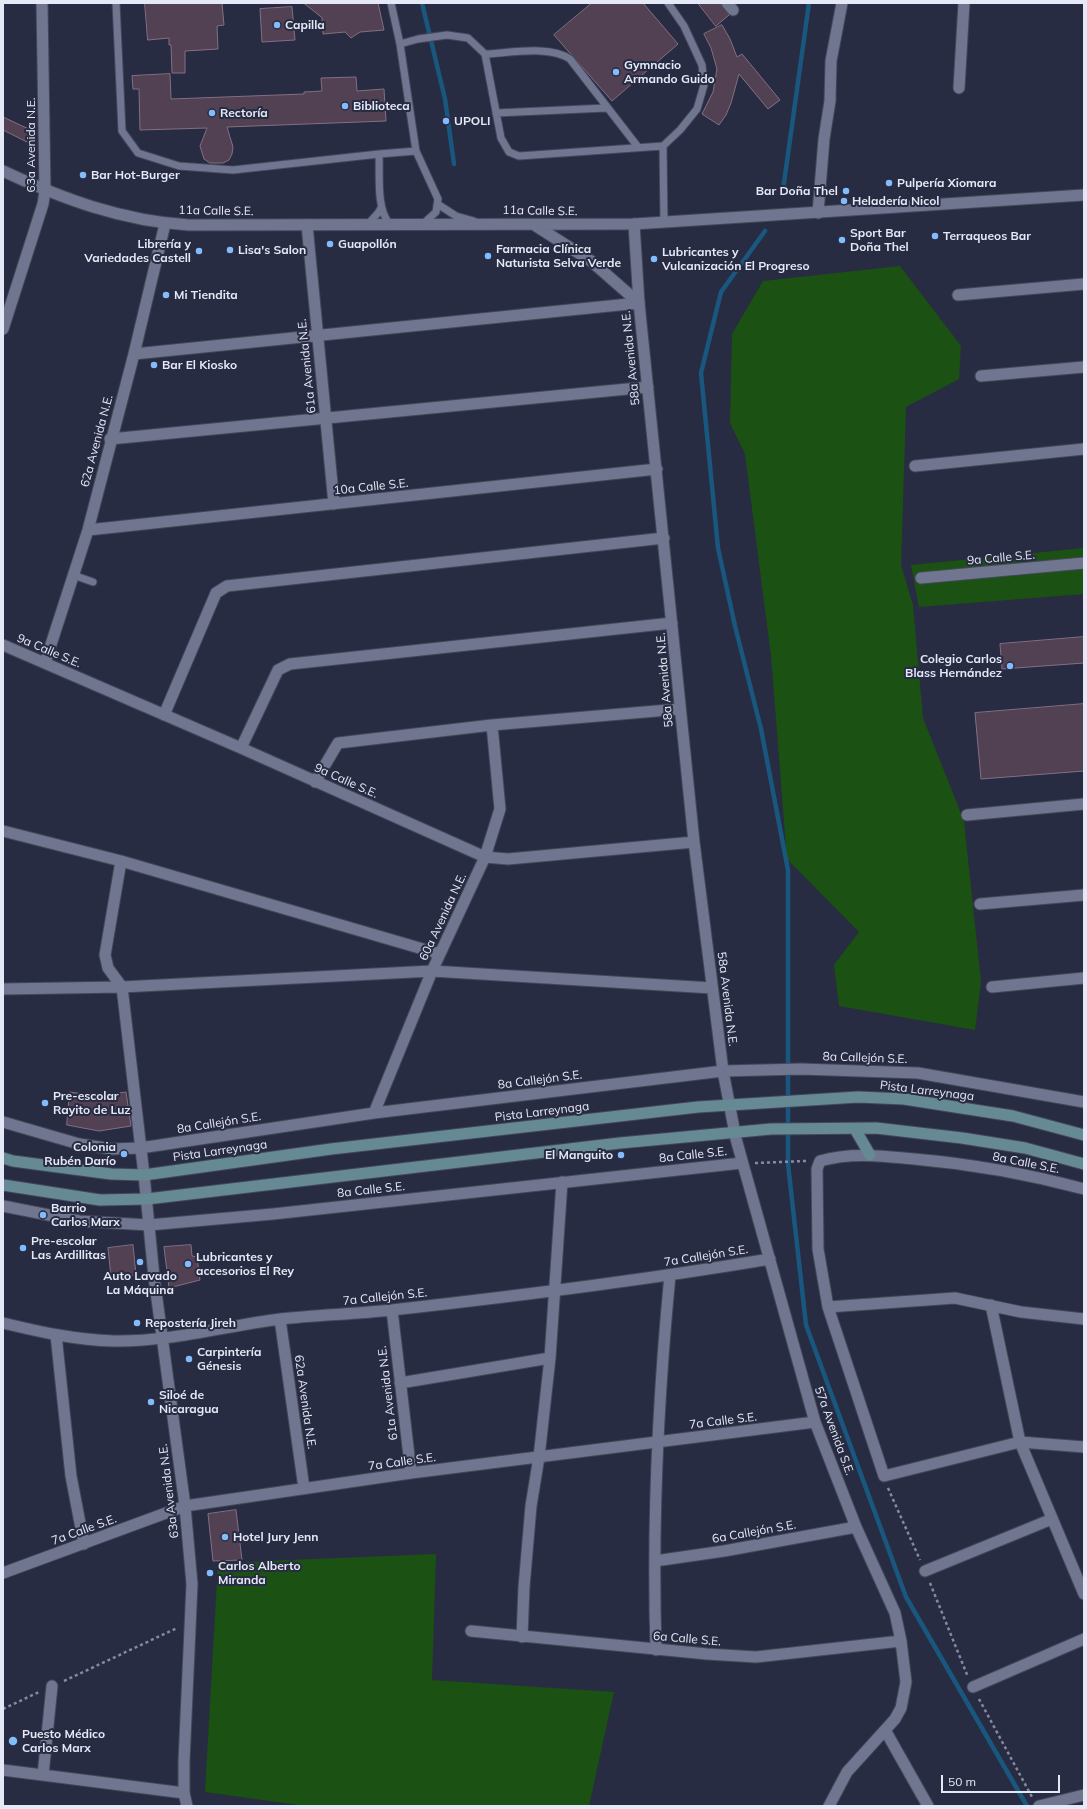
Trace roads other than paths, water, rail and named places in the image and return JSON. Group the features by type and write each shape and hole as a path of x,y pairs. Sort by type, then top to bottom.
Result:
{"main road":[{"name":"Pista Larreynaga","path":"3,1158 13,1161 111,1174 144,1174 331,1149 730,1104 858,1097 904,1099 1013,1116 1084,1134"},
{"path":"3,1185 100,1200 147,1199 509,1156 735,1131 771,1129 876,1128 962,1138 1025,1148 1084,1164"},
{"path":"855,1129 870,1155"}],"street":[{"name":"63a Avenida N.E.","path":"3,330 43,204 45,191 42,3"},
{"path":"818,213 824,139 830,101 831,61 842,3"},
{"path":"959,88 964,3"},
{"name":"11a Calle S.E.","path":"3,171 45,191 118,216 165,224 307,225 369,223 484,223 536,226 634,224 1084,195"},
{"name":"62a Avenida N.E.","path":"45,663 88,530 110,439 134,354 165,224"},
{"name":"58a Avenida N.E.","path":"634,224 639,303 694,842 723,1072 735,1131"},
{"name":"61a Avenida N.E.","path":"307,225 316,336 334,504"},
{"path":"536,226 591,261 639,303"},
{"path":"958,295 1084,284"},
{"path":"134,354 639,303"},
{"path":"981,376 1084,367"},
{"path":"110,439 648,387"},
{"path":"915,466 1084,449"},
{"name":"10a Calle S.E.","path":"88,530 656,469"},
{"path":"164,715 216,593 230,586 664,538"},
{"name":"9a Calle S.E.","path":"921,578 1084,563"},
{"path":"241,748 278,670 290,664 672,623"},
{"name":"9a Calle S.E.","path":"3,645 241,748 485,858 508,859 694,842"},
{"path":"315,782 338,743 492,725 680,709"},
{"name":"60a Avenida N.E.","path":"374,1113 432,971 485,858 500,809 492,725"},
{"path":"967,815 1084,804"},
{"path":"3,831 121,861 440,954"},
{"path":"121,861 105,955 108,968 122,987 144,1174"},
{"path":"980,904 1084,895"},
{"path":"3,989 122,987 432,971 712,988"},
{"path":"992,987 1084,978"},
{"name":"8a Callejón S.E.","path":"3,1122 79,1144 112,1150 140,1148 374,1113 723,1072 801,1069 918,1073 1084,1102"},
{"name":"57a Avenida S.E.","path":"735,1131 742,1163 815,1422 856,1527 895,1613 901,1641 906,1682 901,1708 894,1720 847,1772 828,1806"},
{"name":"8a Calle S.E.","path":"828,1307 818,1249 817,1170 820,1161 830,1158 870,1155 949,1162 1036,1176 1084,1189"},
{"name":"8a Calle S.E.","path":"3,1206 79,1221 149,1225 273,1214 742,1163"},
{"name":"63a Avenida N.E.","path":"144,1174 154,1277 185,1506 192,1584 184,1762 184,1793 187,1806"},
{"path":"522,1637 524,1587 531,1506 539,1457 556,1290 562,1182"},
{"name":"7a Callejón S.E.","path":"3,1323 86,1340 116,1341 163,1338 280,1319 392,1310 556,1290 670,1275 770,1259"},
{"path":"656,1650 655,1561 659,1442 666,1316 670,1275"},
{"path":"1084,1319 1021,1312 955,1298 828,1307 884,1476 1020,1442 1084,1447"},
{"path":"991,1305 1020,1442 1052,1519 1080,1576 1084,1594"},
{"name":"61a Avenida N.E.","path":"392,1310 411,1474"},
{"name":"62a Avenida N.E.","path":"280,1319 304,1488"},
{"path":"56,1335 71,1476 84,1544"},
{"path":"400,1383 550,1358"},
{"name":"7a Calle S.E.","path":"3,1573 185,1506 304,1488 815,1422"},
{"path":"925,1572 1052,1519"},
{"name":"6a Callejón S.E.","path":"655,1561 724,1551 856,1527"},
{"name":"6a Calle S.E.","path":"471,1631 656,1650 756,1657 901,1641"},
{"path":"973,1688 1084,1639"},
{"path":"43,1775 52,1686"},
{"path":"885,1730 928,1806"},
{"path":"3,1770 184,1793"},
{"path":"1036,1802 1084,1795"}],"lane":[{"path":"116,3 122,131 138,153 179,166 232,170 416,151"},
{"path":"391,3 400,44 416,151 438,199 439,205 434,216 424,223"},
{"path":"400,44 418,39 447,35 468,38 485,54 501,138 508,152 519,156 663,146 680,130 697,109 704,85 702,65 684,26 668,3"},
{"path":"485,54 550,51 561,54 570,59 606,108 638,147"},
{"path":"496,113 606,108"},
{"path":"663,146 664,223"},
{"path":"380,154 381,208 385,219 389,223"},
{"path":"439,205 456,216 484,223"},
{"path":"369,223 378,214 381,208"},
{"path":"73,575 93,582"}],"waterway":[{"path":"422,3 445,99 454,164"},
{"path":"783,190 809,3"},
{"path":"765,231 721,292 701,373 718,548 735,626 761,729 788,870 788,1164 806,1325 906,1597 1027,1806"}],"place":[{"name":"Capilla","path":"277,25"},
{"name":"Gymnacio Armando Guido","path":"616,72"},
{"name":"Biblioteca","path":"345,106"},
{"name":"Rectoría","path":"212,113"},
{"name":"UPOLI","path":"446,121"},
{"name":"Bar Hot-Burger","path":"83,175"},
{"name":"Pulpería Xiomara","path":"889,183"},
{"name":"Bar Doña Thel","path":"846,191"},
{"name":"Heladería Nicol","path":"844,201"},
{"name":"Terraqueos Bar","path":"935,236"},
{"name":"Sport Bar Doña Thel","path":"842,240"},
{"name":"Guapollón","path":"330,244"},
{"name":"Lisa's Salon","path":"230,250"},
{"name":"Librería y Variedades Castell","path":"199,251"},
{"name":"Farmacia Clínica Naturista Selva Verde","path":"488,256"},
{"name":"Lubricantes y Vulcanización El Progreso","path":"654,259"},
{"name":"Mi Tiendita","path":"166,295"},
{"name":"Bar El Kiosko","path":"154,365"},
{"name":"Colegio Carlos Blass Hernández","path":"1010,666"},
{"name":"Pre-escolar Rayito de Luz","path":"45,1103"},
{"name":"Colonia Rubén Darío","path":"124,1154"},
{"name":"El Manguito","path":"621,1155"},
{"name":"Barrio Carlos Marx","path":"43,1215"},
{"name":"Pre-escolar Las Ardillitas","path":"23,1248"},
{"name":"Auto Lavado La Máquina","path":"140,1262"},
{"name":"Lubricantes y accesorios El Rey","path":"188,1264"},
{"name":"Repostería Jireh","path":"137,1323"},
{"name":"Carpintería Génesis","path":"189,1359"},
{"name":"Siloé de Nicaragua","path":"151,1402"},
{"name":"Hotel Jury Jenn","path":"225,1537"},
{"name":"Carlos Alberto Miranda","path":"210,1573"},
{"name":"Puesto Médico Carlos Marx","path":"13,1741"}]}
